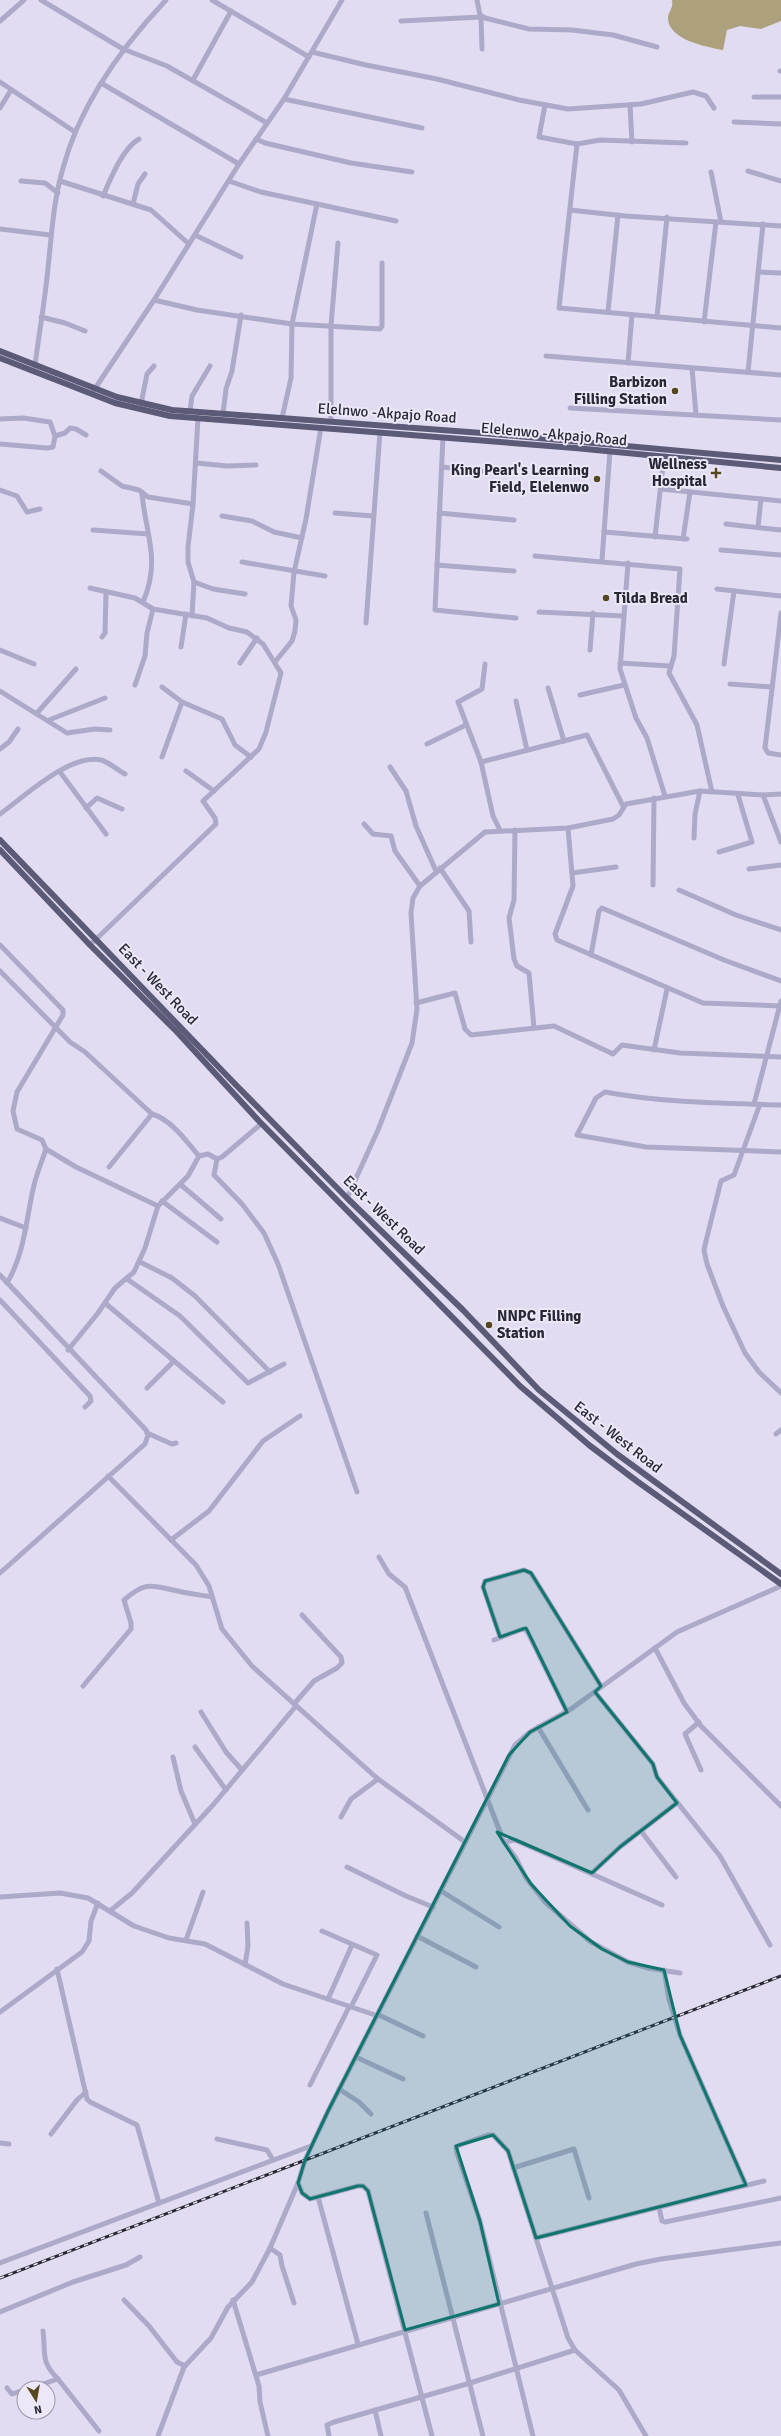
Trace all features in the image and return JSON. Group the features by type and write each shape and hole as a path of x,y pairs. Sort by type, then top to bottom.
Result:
{"main road":[{"name":"Elelnwo -Akpajo Road","path":"0,351 35,366 141,404 190,412 282,418 781,460"},
{"name":"Elelenwo -Akpajo Road","path":"0,358 100,397 161,414 610,451 781,468"},
{"name":"East - West Road","path":"0,840 347,1198 421,1269 553,1403 623,1459 781,1574"},
{"name":"East - West Road","path":"0,850 90,945 177,1032 261,1124 483,1351 537,1401 638,1482 781,1585"}],"street":[{"path":"0,21 24,0"},
{"path":"41,0 122,50 167,66 267,123"},
{"path":"35,366 45,294 50,235 60,181 75,132 101,83 122,50 166,0"},
{"path":"212,0 309,57"},
{"path":"92,394 154,300 239,164 284,99 342,0"},
{"path":"477,0 481,17 482,49"},
{"path":"193,80 231,11"},
{"path":"401,21 481,17 529,29 572,30 613,35 656,47"},
{"path":"312,52 568,109 630,105 661,101 693,92 706,96 714,108"},
{"path":"0,82 75,132"},
{"path":"101,83 239,164"},
{"path":"0,108 11,90"},
{"path":"754,97 781,97"},
{"path":"284,99 422,128"},
{"path":"545,105 539,137 577,144 600,140 686,143"},
{"path":"630,105 632,142"},
{"path":"734,122 781,124"},
{"path":"103,196 125,155 133,143 139,139"},
{"path":"256,139 265,143 351,163 412,172"},
{"path":"577,144 559,308 781,328"},
{"path":"748,171 781,181"},
{"path":"704,322 719,222 712,172"},
{"path":"133,204 138,184 145,174"},
{"path":"21,181 45,183 58,193"},
{"path":"60,181 103,196 151,210 189,244"},
{"path":"229,181 261,192 396,221"},
{"path":"282,418 291,378 292,324 317,204"},
{"path":"570,210 618,215 781,226"},
{"path":"608,312 618,215"},
{"path":"657,317 667,218"},
{"path":"748,372 763,224"},
{"path":"0,229 50,235"},
{"path":"195,235 241,257"},
{"path":"331,422 331,324 338,243"},
{"path":"154,300 197,310 241,315 292,324 331,324 381,328 382,263"},
{"path":"759,272 781,273"},
{"path":"223,414 226,389 232,372 241,315"},
{"path":"628,363 632,315"},
{"path":"41,317 66,323 85,331"},
{"path":"546,356 781,375"},
{"path":"141,404 147,374 154,366"},
{"path":"190,412 192,396 210,366"},
{"path":"692,368 696,415"},
{"path":"100,397 102,391 102,381"},
{"path":"570,408 781,420"},
{"path":"0,419 23,418 50,422 55,436 53,447 47,448 0,444"},
{"path":"192,616 194,582 188,559 198,418"},
{"path":"275,662 292,640 295,631 296,620 291,606 294,572 302,538 321,427"},
{"path":"55,436 65,433 70,428 76,429 86,435"},
{"path":"366,623 380,432"},
{"path":"443,437 435,610 516,618"},
{"path":"602,560 610,451"},
{"path":"655,537 664,456"},
{"path":"196,463 227,466 256,465"},
{"path":"442,467 488,472"},
{"path":"101,471 122,486 138,490 142,494 193,504"},
{"path":"661,489 781,501"},
{"path":"0,490 17,496 27,512 40,510"},
{"path":"604,532 685,539 690,492"},
{"path":"142,494 148,534 152,545 152,572 149,589 143,602"},
{"path":"758,527 761,499"},
{"path":"335,513 373,516"},
{"path":"440,513 514,520"},
{"path":"222,516 252,521 274,532 302,538"},
{"path":"726,524 781,530"},
{"path":"93,530 148,534"},
{"path":"721,550 781,555"},
{"path":"535,556 602,560 680,568 674,656 669,673 672,683 697,725 712,792"},
{"path":"242,562 294,572 325,576"},
{"path":"628,563 620,664 624,685 647,738 665,796"},
{"path":"436,565 514,571"},
{"path":"194,582 213,589 245,594"},
{"path":"90,588 106,594 135,598 153,609 207,618 256,638 275,662 281,674 271,716 261,744 251,757 204,799 204,803 215,818 216,824 90,945"},
{"path":"717,589 781,596"},
{"path":"724,664 734,591"},
{"path":"102,636 105,633 106,594"},
{"path":"135,685 145,656 146,633 153,609"},
{"path":"539,612 593,613 623,616"},
{"path":"590,650 593,613"},
{"path":"781,613 765,748 768,753 781,755"},
{"path":"181,647 186,614"},
{"path":"240,663 256,638"},
{"path":"0,650 34,664"},
{"path":"485,664 482,689 458,702 481,762 493,816 500,830"},
{"path":"620,664 670,666"},
{"path":"37,713 76,669"},
{"path":"730,684 772,687"},
{"path":"580,695 624,685"},
{"path":"162,687 182,702 222,719 235,745 251,757"},
{"path":"548,688 564,741"},
{"path":"0,691 49,720 69,734 95,729 110,730"},
{"path":"49,720 105,698"},
{"path":"516,701 527,750"},
{"path":"162,756 182,702"},
{"path":"428,744 466,725"},
{"path":"0,749 9,742 18,728"},
{"path":"481,762 583,735 588,736 623,806"},
{"path":"0,814 40,783 72,765 93,760 105,761 124,774"},
{"path":"390,767 406,791 416,826 438,869 469,910 471,942"},
{"path":"186,771 214,790"},
{"path":"60,772 106,834"},
{"path":"694,838 695,814 700,792"},
{"path":"623,806 654,798 700,792 738,795 781,794"},
{"path":"719,852 752,842 738,795"},
{"path":"763,795 781,842"},
{"path":"86,808 97,798 122,809"},
{"path":"653,885 654,798"},
{"path":"347,1198 365,1160 408,1057 414,1033 416,1003 411,913 413,898 420,886 438,869 482,834 500,830 568,828 613,819 619,815 623,806"},
{"path":"364,824 373,834 391,836 395,850 420,886"},
{"path":"568,828 572,892 555,934 555,938 667,989 708,1004 780,1004 766,1056 757,1104 744,1151 734,1175 721,1181 706,1240 705,1256 723,1306 745,1353 759,1372 781,1393"},
{"path":"515,830 514,900 509,918 514,959 517,966 529,973 534,1028"},
{"path":"749,869 781,865"},
{"path":"572,873 616,867"},
{"path":"679,890 736,915 781,930"},
{"path":"591,955 599,910 602,908 724,960 781,981"},
{"path":"0,945 63,1010 63,1016 57,1029 17,1092 13,1104 15,1126 21,1132 42,1140 46,1149 76,1166 158,1206"},
{"path":"0,971 57,1029 152,1114 161,1117 181,1134 199,1156"},
{"path":"654,1050 667,989"},
{"path":"416,1003 455,993 465,1029 472,1035 557,1027 613,1054 622,1045 680,1054 781,1057"},
{"path":"781,1105 678,1103 645,1100 605,1092 596,1098 577,1135 646,1147 781,1152"},
{"path":"109,1167 152,1114"},
{"path":"217,1159 222,1157 261,1124"},
{"path":"7,1283 16,1269 22,1250 34,1184 46,1149"},
{"path":"68,1350 115,1288 131,1276 140,1262 158,1206 188,1176 199,1156 208,1154 217,1159"},
{"path":"217,1159 214,1175 242,1204 264,1233 278,1264 357,1492"},
{"path":"180,1184 221,1219"},
{"path":"162,1201 217,1242"},
{"path":"0,1218 26,1228"},
{"path":"140,1262 172,1278 195,1296 270,1372"},
{"path":"0,1275 68,1350 147,1433 172,1444 176,1443"},
{"path":"127,1279 180,1316 248,1383 284,1364"},
{"path":"0,1300 90,1396 91,1401 85,1406"},
{"path":"105,1303 223,1402"},
{"path":"147,1388 174,1361"},
{"path":"171,1540 209,1511 263,1441 300,1416"},
{"path":"776,1434 781,1430"},
{"path":"0,1573 145,1444 148,1439 147,1433"},
{"path":"108,1476 200,1570 212,1597 222,1629 252,1666 378,1779 465,1842"},
{"path":"379,1557 389,1574 405,1587 504,1842 516,1858 526,1878 545,1902 570,1926 591,1942 628,1962 680,1973"},
{"path":"500,1638 484,1587 485,1581 524,1570 531,1573 601,1686"},
{"path":"83,1686 131,1629 131,1623 124,1600 140,1588 154,1585 177,1591 212,1597"},
{"path":"158,2436 178,2379 185,2366 211,2338 222,2315 233,2300 252,2282 270,2248 298,2183 311,2146 515,1745 538,1728 567,1712 677,1632 781,1585"},
{"path":"110,1911 132,1893 226,1790 314,1681 337,1668 342,1663 341,1657 302,1615"},
{"path":"494,1640 523,1629 527,1631 567,1712"},
{"path":"655,1648 684,1703 699,1722 781,1806"},
{"path":"595,1692 652,1764 658,1777 677,1803 720,1856 770,1945"},
{"path":"201,1712 226,1752 242,1770"},
{"path":"699,1722 685,1734 701,1770"},
{"path":"538,1728 588,1810"},
{"path":"195,1747 226,1790"},
{"path":"173,1757 181,1791 195,1824"},
{"path":"341,1817 351,1799 378,1779"},
{"path":"592,1873 620,1847 677,1803"},
{"path":"641,1831 676,1877"},
{"path":"504,1842 515,1840 662,1905"},
{"path":"347,1867 406,1896 433,1907"},
{"path":"441,1890 499,1927"},
{"path":"186,1940 203,1892"},
{"path":"0,1897 60,1894 88,1898 134,1926 168,1938 186,1940 213,1947 283,1984 378,2016 423,2036"},
{"path":"0,2012 86,1947 91,1921 98,1903"},
{"path":"245,1965 248,1946 247,1923"},
{"path":"310,2085 377,1957 375,1952 352,1945 322,1932"},
{"path":"417,1936 476,1967"},
{"path":"328,1999 352,1945"},
{"path":"57,1969 86,2092 90,2102 137,2125 159,2203"},
{"path":"664,1970 669,1999 678,2029 746,2185"},
{"path":"356,2057 403,2079"},
{"path":"339,2089 359,2102 371,2114"},
{"path":"51,2134 77,2100 86,2092"},
{"path":"533,2436 499,2304 480,2221 456,2148 488,2135 493,2135 508,2151 568,2338 575,2350 619,2390 646,2436"},
{"path":"217,2139 267,2150 273,2160"},
{"path":"0,2143 9,2144"},
{"path":"0,2263 311,2146"},
{"path":"513,2168 574,2149 589,2198"},
{"path":"536,2238 659,2206 764,2181"},
{"path":"298,2183 307,2197 318,2197 363,2186 368,2191 432,2436"},
{"path":"318,2197 358,2344"},
{"path":"659,2206 662,2221 665,2222 781,2198"},
{"path":"426,2213 483,2436"},
{"path":"256,2375 405,2330 661,2259 781,2243"},
{"path":"270,2248 280,2255 294,2303"},
{"path":"0,2312 73,2282 126,2265 140,2257"},
{"path":"124,2300 149,2326 177,2362 185,2366"},
{"path":"233,2300 256,2375 268,2436"},
{"path":"43,2331 44,2360 48,2369 58,2379 99,2431"},
{"path":"329,2436 327,2425 575,2350"},
{"path":"7,2388 12,2394 16,2393"},
{"path":"375,2410 381,2436"}],"highlighted area":[{"path":"524,1570 531,1573 601,1686 595,1692 653,1764 657,1777 677,1803 620,1847 592,1873 497,1832 531,1884 570,1926 602,1949 628,1962 664,1970 680,2035 746,2185 536,2238 508,2151 493,2135 456,2146 480,2221 499,2304 405,2330 368,2191 363,2186 358,2186 310,2199 302,2193 298,2183 305,2160 328,2111 509,1755 530,1732 567,1712 526,1628 500,1637 483,1587 485,1581"}],"shaded area":[{"path":"672,0 781,0 781,21 761,29 740,26 727,30 723,50 716,49 690,41 674,32 670,26 668,18"}],"railway":[{"path":"0,2278 781,1976"}],"place":[{"name":"Barbizon Filling Station","path":"675,391"},
{"name":"Wellness Hospital","path":"716,473"},
{"name":"King Pearl's Learning Field, Elelenwo","path":"597,479"},
{"name":"Tilda Bread","path":"606,598"},
{"name":"NNPC Filling Station","path":"489,1325"}]}
